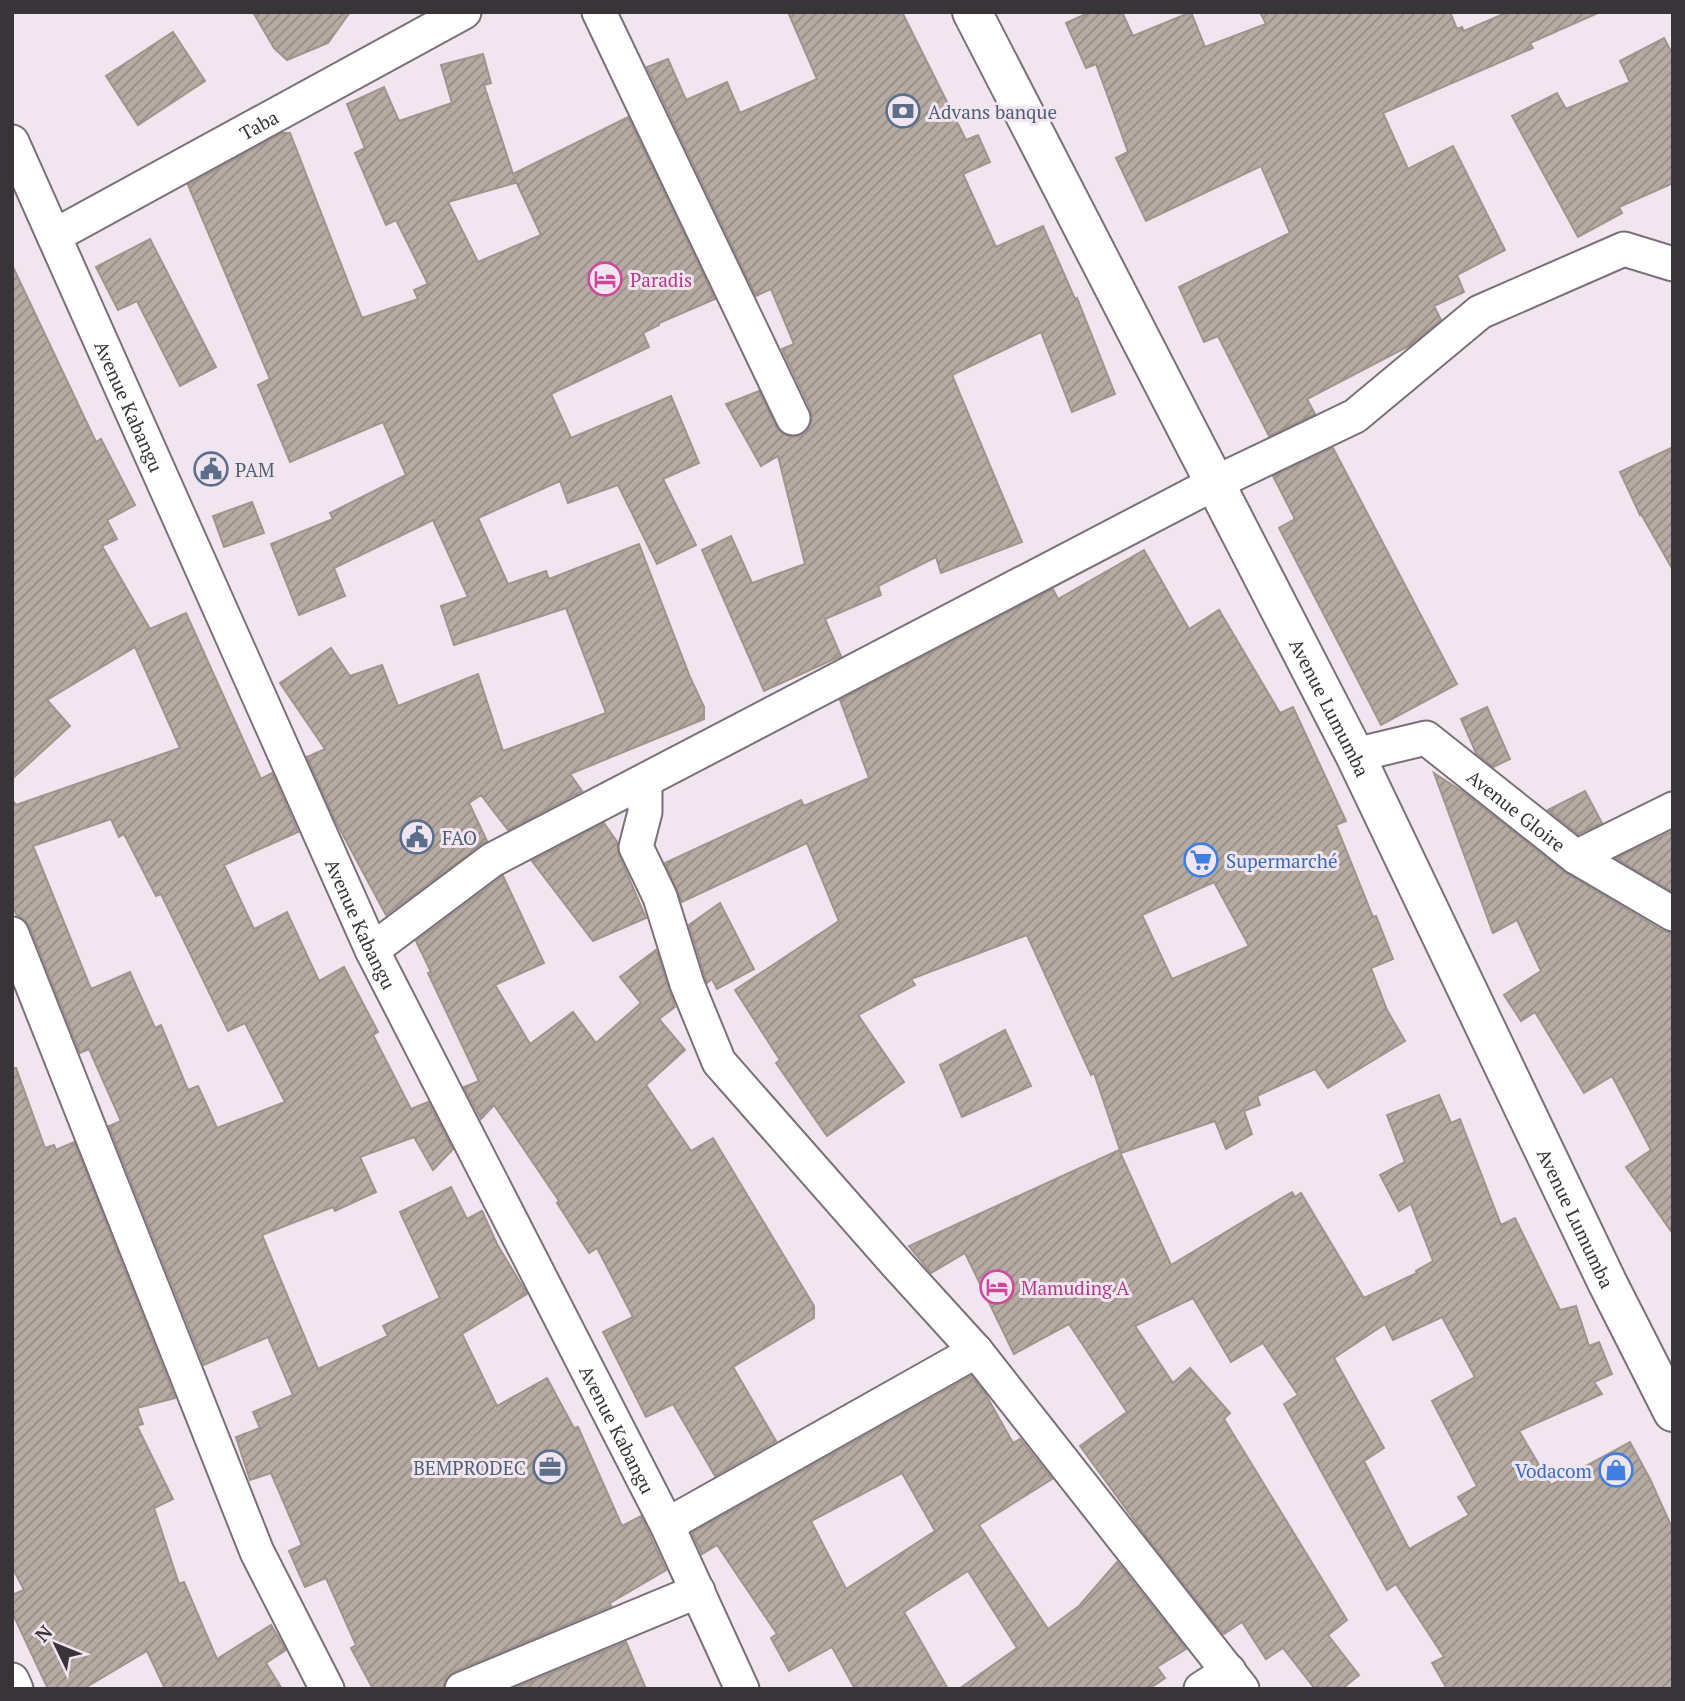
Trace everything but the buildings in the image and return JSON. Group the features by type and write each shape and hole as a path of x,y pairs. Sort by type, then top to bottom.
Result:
{"main road":[{"name":"Avenue Lumumba","path":"972,12 1355,755 1607,1282 1673,1412"}],"street":[{"name":"Taba","path":"54,236 464,12"},
{"path":"599,12 793,418"},
{"name":"Avenue Kabangu","path":"12,142 372,950 667,1525 743,1689"},
{"path":"372,950 492,860 1215,483 1355,416 1480,312 1624,249 1673,264"},
{"name":"Avenue Gloire","path":"1355,755 1426,738 1576,857 1673,914"},
{"path":"645,782 645,812 636,847 660,897 687,984 719,1062 976,1351 1224,1683"},
{"path":"1576,857 1673,809"},
{"path":"12,934 257,1552 327,1689"},
{"path":"667,1525 976,1351"},
{"path":"462,1689 698,1591"},
{"path":"12,1680 16,1689"}],"place":[{"name":"Advans banque","path":"903,111"},
{"name":"Paradis","path":"605,279"},
{"name":"PAM","path":"211,469"},
{"name":"FAO","path":"417,837"},
{"name":"Supermarché","path":"1201,860"},
{"name":"Mamuding A","path":"997,1287"},
{"name":"BEMPRODEC","path":"550,1467"},
{"name":"Vodacom","path":"1616,1470"}]}
